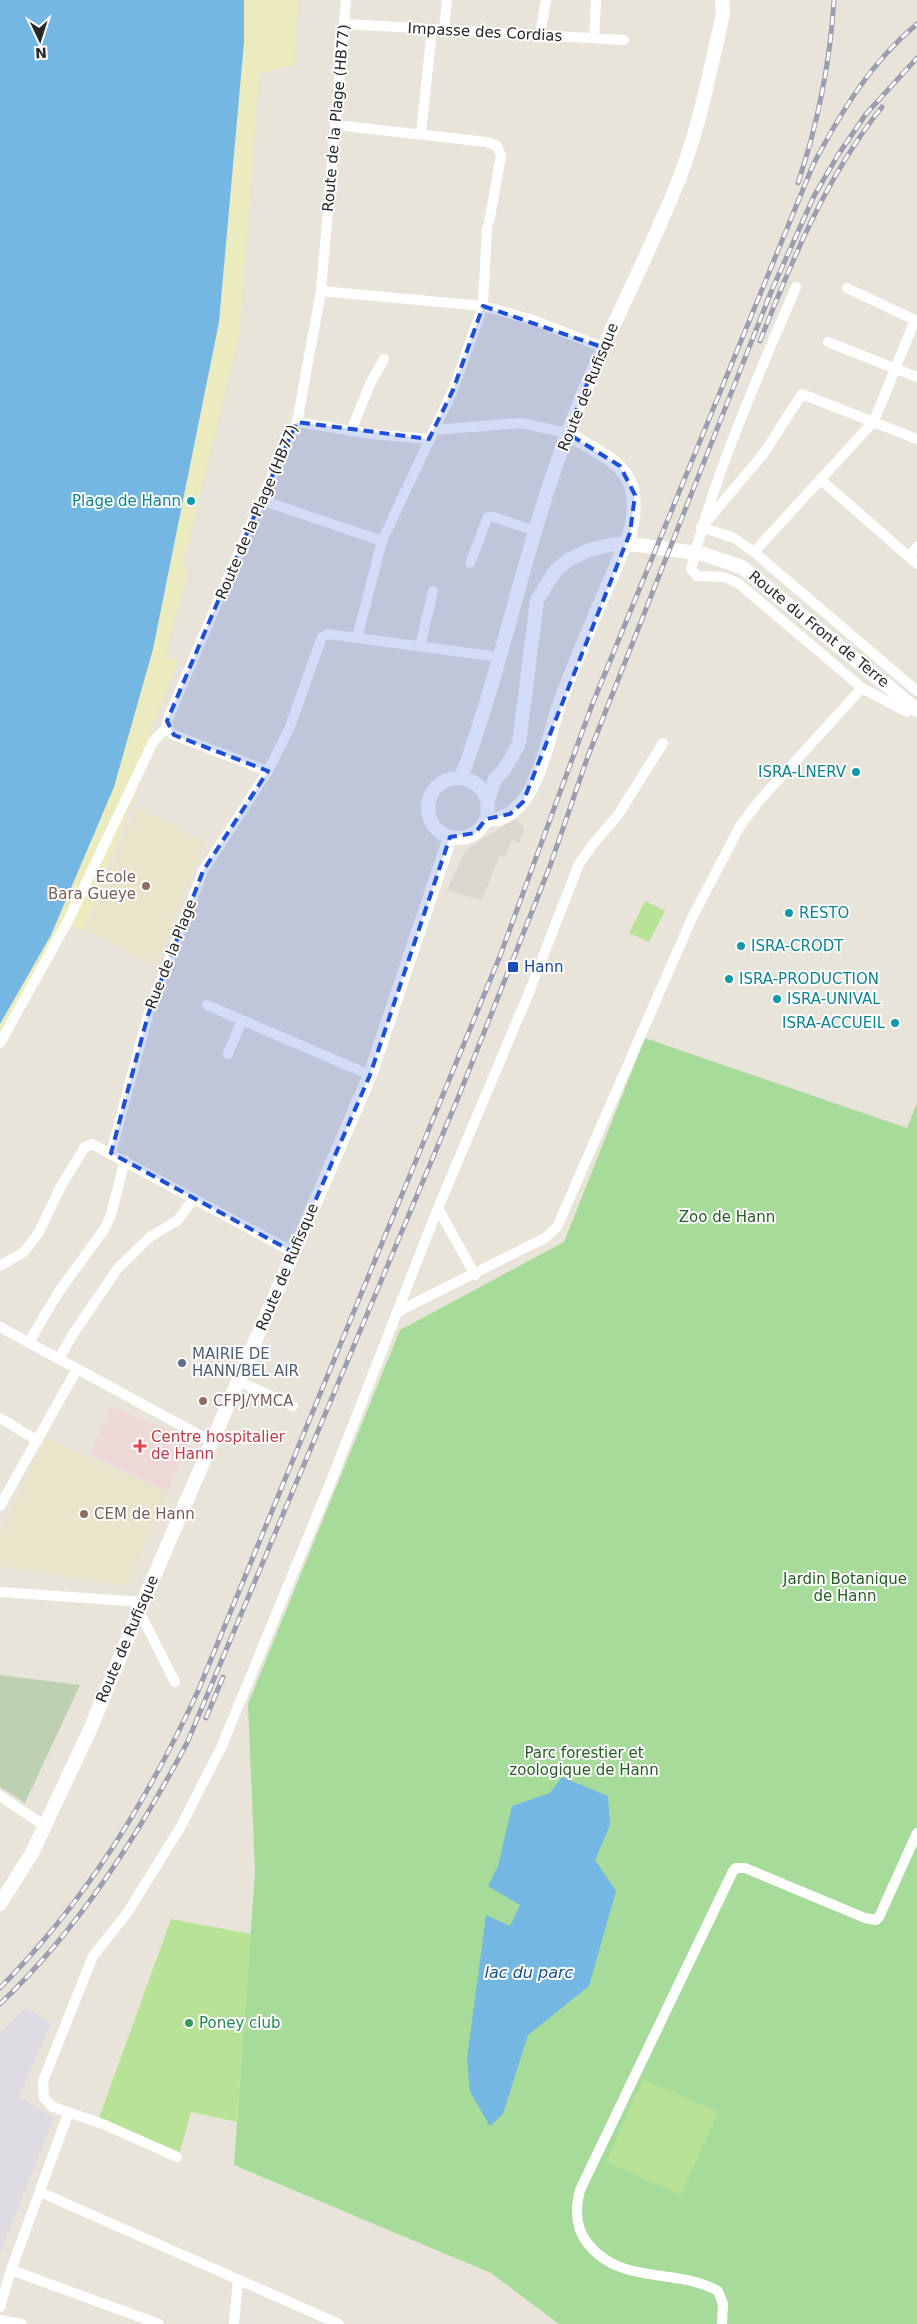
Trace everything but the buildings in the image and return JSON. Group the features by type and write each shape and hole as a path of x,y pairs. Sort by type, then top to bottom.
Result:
{"main road":[{"name":"Route de Rufisque","path":"461,778 478,734 535,530 567,433 602,347 679,179 692,143 698,125 723,14 722,0"},
{"path":"486,819 494,820 510,814 522,802 531,788 561,699 630,533 635,495 630,480 620,466 567,433"},
{"name":"Route du Front de Terre","path":"488,800 495,779 504,770 519,744 537,600 556,570 570,559 589,550 614,544 638,545 703,554 742,567 763,582 915,709"},
{"path":"461,778 475,784 488,800 486,819 475,833 459,838 450,837 434,826 428,808 435,789 442,783 461,778"},
{"path":"475,784 495,779"},
{"name":"Route de Rufisque","path":"0,1904 5,1888 45,1826 88,1732 370,1075 450,837"}],"street":[{"name":"Route de la Plage (HB77)","path":"168,726 167,721 296,422 321,291 346,0"},
{"path":"444,30 447,0"},
{"path":"540,35 546,0"},
{"path":"594,38 596,2"},
{"name":"Impasse des Cordias","path":"345,24 624,40"},
{"path":"421,134 432,29"},
{"path":"336,125 487,142 500,150 488,225 483,306 453,390 382,541 357,638 498,657"},
{"path":"796,287 740,419 701,527 691,569 693,574 698,576 724,576 738,583 862,688 899,709 907,712 915,709"},
{"path":"754,552 874,420 916,320 847,288"},
{"path":"321,291 483,306 533,320 602,347"},
{"path":"828,342 917,377"},
{"path":"351,432 370,382 384,359"},
{"path":"701,527 764,453 802,394 874,420 917,439"},
{"path":"296,422 351,432 432,434 522,423 567,433"},
{"path":"820,478 913,560 917,547"},
{"path":"261,500 382,541"},
{"path":"470,563 488,517 494,516 535,530"},
{"path":"701,527 734,538 754,552 917,691"},
{"path":"420,646 433,591"},
{"name":"Rue de la Plage","path":"112,1153 148,1015 203,871 268,771 289,729 322,637 328,634 357,638"},
{"path":"397,1312 475,1275 544,1238 556,1227 692,918 740,826 759,800 862,688"},
{"path":"0,1043 68,921 153,742 168,726 174,735 268,771"},
{"path":"177,2157 103,2124 68,2114 47,2103 42,2089 43,2081 93,1956 128,1912 176,1834 221,1748 438,1208 528,995 580,864 593,844 618,815 663,743"},
{"path":"207,1005 370,1075"},
{"path":"228,1054 242,1020"},
{"path":"0,1266 24,1252 39,1232 61,1186 85,1147 95,1144 293,1252"},
{"path":"29,1342 58,1293 104,1228 111,1215 125,1160"},
{"path":"59,1359 73,1334 118,1268 150,1237 178,1220 194,1198"},
{"path":"438,1208 475,1275"},
{"path":"0,1327 212,1442"},
{"path":"0,1506 77,1369"},
{"path":"238,1381 292,1406"},
{"path":"0,1418 38,1441"},
{"path":"0,1592 141,1606 175,1682"},
{"path":"0,1796 45,1826"},
{"path":"722,2324 723,2304 718,2290 695,2282 626,2270 610,2265 595,2252 581,2233 578,2222 576,2210 580,2190 733,1871 736,1868 746,1868 865,1918 876,1920 917,1833"},
{"path":"0,2307 11,2270 68,2114"},
{"path":"40,2192 339,2324"},
{"path":"11,2270 159,2324"},
{"path":"234,2324 238,2280"},
{"path":"0,2320 22,2324"}],"highlighted area":[{"path":"483,306 602,347 567,433 620,466 635,495 630,533 523,802 510,814 486,819 475,833 450,837 370,1075 293,1252 111,1153 148,1015 203,871 268,771 174,735 167,721 261,500 297,422 429,439 453,390"}],"shaded area":[{"name":"Ecole Bara Gueye","path":"137,808 181,828 180,831 205,842 155,966 86,930"},
{"path":"516,819 525,829 519,843 512,840 505,857 500,855 482,900 447,891 460,861 471,846"},
{"name":"Centre hospitalier de Hann","path":"111,1406 190,1439 168,1492 90,1454"},
{"name":"CEM de Hann","path":"45,1437 167,1493 127,1586 0,1566 0,1535"},
{"path":"0,1675 80,1685 25,1803 0,1787"},
{"path":"25,2008 51,2023 19,2097 54,2118 0,2253 0,2033"}],"green space":[{"path":"645,901 665,911 649,942 629,933"},
{"name":"Parc forestier et zoologique de Hann","path":"645,1038 907,1128 917,1103 917,2324 559,2324 491,2273 234,2165 255,1872 248,1704 400,1330 564,1242"},
{"name":"Poney club","path":"171,1919 251,1934 237,2122 191,2112 180,2152 99,2118"},
{"path":"643,2079 718,2112 681,2195 606,2162"}],"sand":[{"name":"Plage de Hann","path":"244,0 298,0 294,65 259,74 239,335 182,568 188,570 165,657 178,661 151,727 141,779 83,931 69,925 0,1042 0,1024 51,935 114,787 153,649 219,322 244,42"}],"water":[{"path":"0,0 244,0 244,42 219,322 153,649 114,787 51,935 0,1024"},
{"name":"lac du parc","path":"562,1777 608,1796 610,1825 595,1860 616,1891 589,1986 528,2035 503,2114 490,2126 470,2092 467,2059 486,1915 510,1926 520,1905 488,1886 498,1866 512,1806 550,1793"}],"railway":[{"path":"798,183 822,93 830,47 834,0"},
{"path":"0,1988 60,1920 112,1848 158,1772 198,1691 500,956 592,705 813,165 846,107 871,71 900,39 917,24"},
{"path":"0,2004 55,1945 104,1881 148,1813 187,1743 460,1093 550,866 588,756 771,292 814,196 838,155 866,114 917,58"},
{"path":"760,341 798,249 827,190 844,161 882,107"},
{"path":"206,1718 223,1677"}],"place":[{"name":"Plage de Hann","path":"191,501"},
{"name":"ISRA-LNERV","path":"856,772"},
{"name":"Ecole Bara Gueye","path":"146,886"},
{"name":"RESTO","path":"789,913"},
{"name":"ISRA-CRODT","path":"741,946"},
{"name":"Hann","path":"513,967"},
{"name":"ISRA-PRODUCTION","path":"729,979"},
{"name":"ISRA-UNIVAL","path":"777,999"},
{"name":"ISRA-ACCUEIL","path":"895,1023"},
{"name":"MAIRIE DE HANN/BEL AIR","path":"182,1363"},
{"name":"CFPJ/YMCA","path":"203,1401"},
{"name":"Centre hospitalier de Hann","path":"140,1446"},
{"name":"CEM de Hann","path":"84,1514"},
{"name":"Poney club","path":"189,2023"}],"park label":[{"name":"Zoo de Hann","path":"727,1217"},
{"name":"Jardin Botanique de Hann","path":"845,1588"}]}
